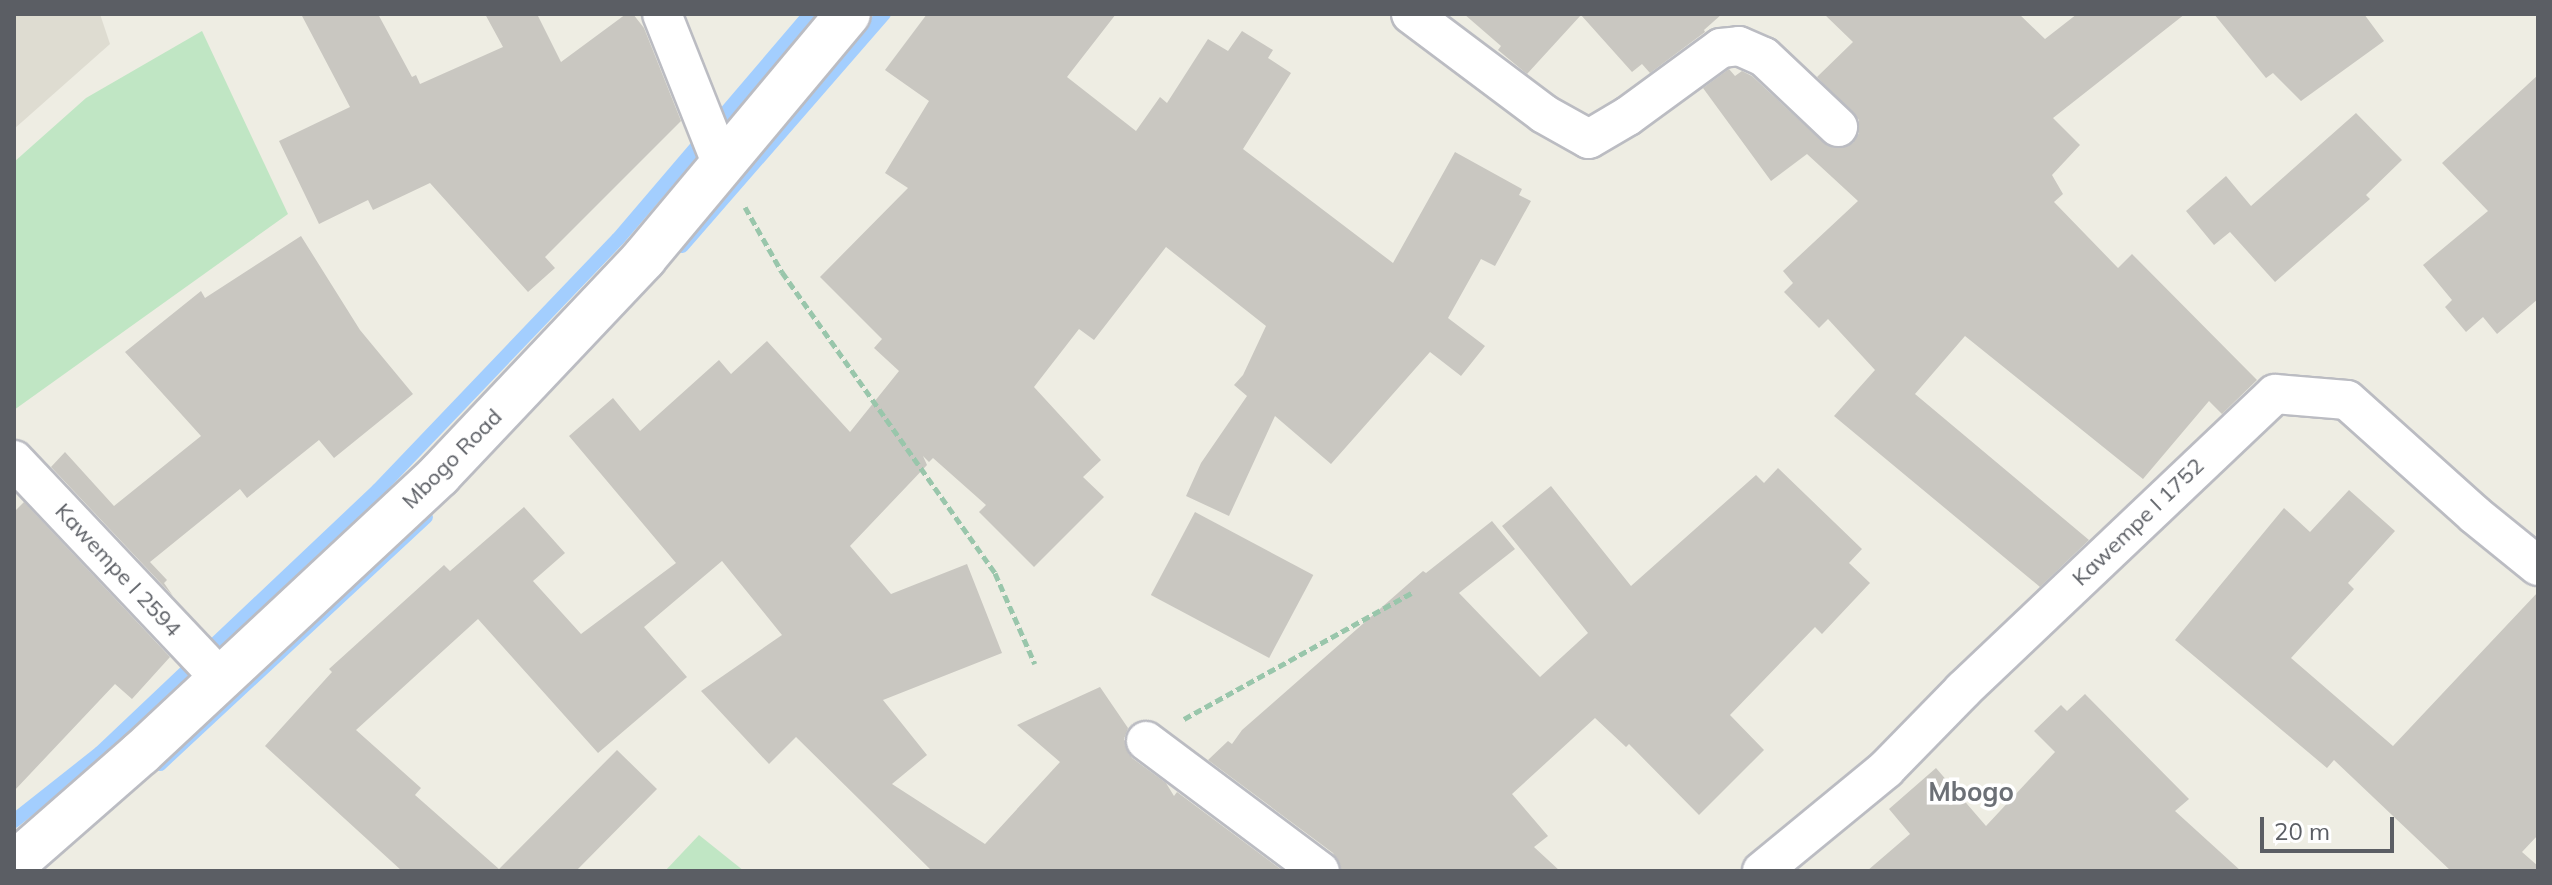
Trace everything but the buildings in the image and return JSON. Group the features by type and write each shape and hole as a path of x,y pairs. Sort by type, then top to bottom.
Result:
{"street":[{"path":"662,14 722,165"},
{"name":"Mbogo Road","path":"14,864 221,679 439,475 644,258 848,14"},
{"path":"1411,14 1544,114 1589,139 1628,116 1721,48 1739,46 1764,57 1838,127"},
{"name":"Kawempe I 1752","path":"1762,871 1886,769 1963,690 2275,394 2347,400 2475,515 2533,553"},
{"name":"Kawempe I 2594","path":"14,460 221,679"},
{"path":"1146,741 1320,871"}],"path":[{"path":"722,165 782,272 995,573 1035,664"},
{"path":"1146,741 1411,593"}],"shaded area":[{"path":"14,14 100,14 110,44 14,129"}],"green space":[{"path":"202,31 288,214 14,410 14,162 86,98"},
{"path":"699,835 744,871 665,871"}],"waterway":[{"path":"14,821 100,753 378,490 618,239 810,14"},
{"path":"682,246 884,14"},
{"path":"160,764 426,517"}],"district":[{"name":"Mbogo","path":"1971,792"}]}
